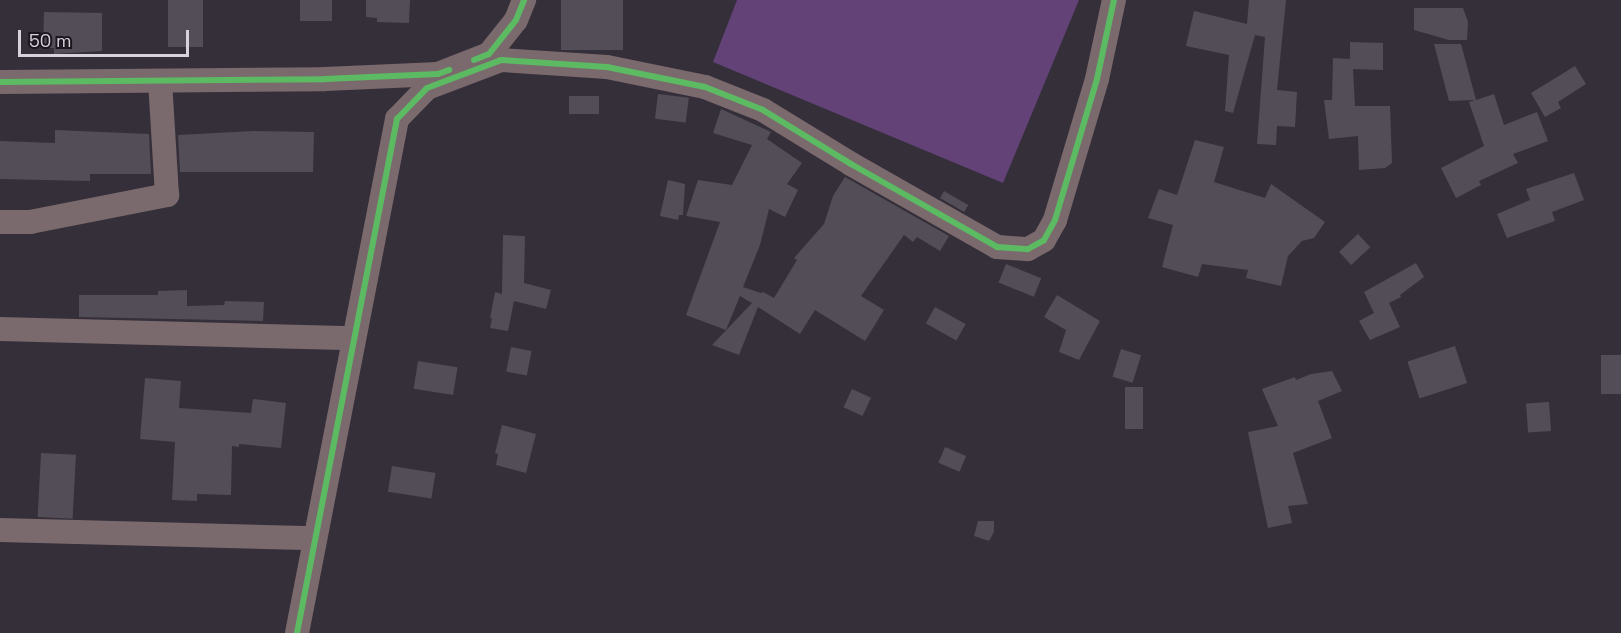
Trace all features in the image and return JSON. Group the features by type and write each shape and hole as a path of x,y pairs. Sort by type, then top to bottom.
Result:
{"street":[{"path":"0,82 160,82 438,74 489,54 516,20 524,0"},
{"path":"297,633 397,119 427,88 501,60 607,67 705,87 763,110 851,164 997,247 1028,249 1044,240 1055,220 1097,79 1114,0"},
{"path":"0,222 30,222 166,195 160,82"},
{"path":"0,329 354,338"},
{"path":"0,530 315,538"}],"shaded area":[{"path":"737,0 1079,0 1003,183 713,62"}],"building":[{"path":"168,0 203,0 203,47 168,47"},
{"path":"300,0 332,0 332,21 300,21"},
{"path":"366,0 410,0 409,23 377,22 377,18 366,17"},
{"path":"561,0 623,0 623,50 561,50"},
{"path":"1249,0 1286,0 1277,90 1297,92 1295,127 1277,126 1276,145 1257,144 1265,37 1255,35 1233,113 1225,111 1229,55 1186,46 1194,11 1247,24"},
{"path":"1414,8 1463,8 1468,22 1467,40 1449,40 1414,30"},
{"path":"44,12 102,13 102,51 54,54 54,48 43,48"},
{"path":"1350,42 1383,43 1383,70 1353,69 1355,106 1390,106 1392,163 1385,168 1359,170 1358,136 1329,139 1324,100 1332,100 1333,58 1350,59"},
{"path":"1434,44 1461,44 1476,100 1494,94 1504,125 1537,112 1548,141 1513,154 1518,163 1479,181 1481,185 1456,198 1441,168 1484,146 1469,102 1475,100 1449,101"},
{"path":"1575,66 1586,84 1558,102 1561,108 1545,117 1531,93"},
{"path":"658,94 689,98 686,123 655,119"},
{"path":"569,96 599,96 599,114 569,114"},
{"path":"721,109 771,132 767,139 802,163 787,184 798,190 785,217 769,209 760,245 743,287 763,292 774,298 797,260 794,258 824,224 833,196 845,177 949,236 940,251 917,237 913,242 904,235 861,296 884,310 865,341 815,310 800,334 758,307 739,355 712,345 752,303 740,296 726,330 686,315 720,222 686,216 698,180 732,185 752,145 713,133"},
{"path":"55,130 149,134 151,174 90,174 90,181 0,179 0,141 55,143"},
{"path":"253,131 314,132 313,172 180,172 178,135"},
{"path":"1195,140 1224,147 1214,182 1265,198 1271,184 1325,222 1314,238 1302,241 1288,256 1281,286 1246,278 1248,270 1202,264 1198,277 1162,267 1173,225 1148,218 1159,189 1177,195"},
{"path":"1574,173 1584,200 1552,212 1555,221 1507,238 1497,214 1530,200 1526,189"},
{"path":"668,180 685,184 683,215 679,215 678,220 660,216"},
{"path":"944,191 968,205 964,212 940,198"},
{"path":"1358,234 1370,247 1351,265 1339,252"},
{"path":"503,235 525,236 524,283 551,290 546,309 514,301 508,331 490,328 495,292 502,294"},
{"path":"1416,263 1424,277 1400,295 1401,297 1389,303 1400,327 1370,340 1359,321 1374,313 1364,292"},
{"path":"1006,264 1041,278 1034,297 999,283"},
{"path":"187,290 187,306 224,305 225,301 264,302 263,321 79,317 79,295 158,295 158,291"},
{"path":"1057,295 1100,321 1079,360 1059,352 1066,330 1044,317"},
{"path":"935,307 966,324 956,341 926,324"},
{"path":"1455,346 1467,383 1419,399 1407,361"},
{"path":"511,347 532,351 527,376 506,372"},
{"path":"1121,349 1141,355 1133,383 1113,377"},
{"path":"1601,355 1621,355 1621,394 1601,394"},
{"path":"418,361 458,367 453,395 414,389"},
{"path":"1332,371 1342,391 1318,401 1332,438 1293,453 1308,504 1288,506 1292,523 1268,528 1248,432 1278,426 1262,389 1295,377 1296,380 1311,374"},
{"path":"145,378 181,381 179,408 251,413 253,399 286,403 281,448 239,444 239,447 232,446 231,495 197,494 197,501 172,500 175,442 140,439"},
{"path":"1125,387 1143,387 1143,429 1125,429"},
{"path":"852,389 871,398 863,416 844,407"},
{"path":"1549,402 1551,431 1528,433 1526,404"},
{"path":"502,425 536,434 526,473 496,465 498,454 495,453"},
{"path":"945,447 966,456 960,472 938,463"},
{"path":"41,453 76,455 73,519 38,517"},
{"path":"392,466 435,473 431,499 388,492"},
{"path":"978,521 994,521 994,532 989,541 974,536"}],"cycle path":[{"path":"474,60 489,54 516,20 524,0"},
{"path":"297,633 397,119 427,88 501,60 607,67 705,87 763,110 851,164 997,247 1028,249 1044,240 1055,220 1097,79 1114,0"},
{"path":"0,82 325,79 438,74 449,70"}]}
